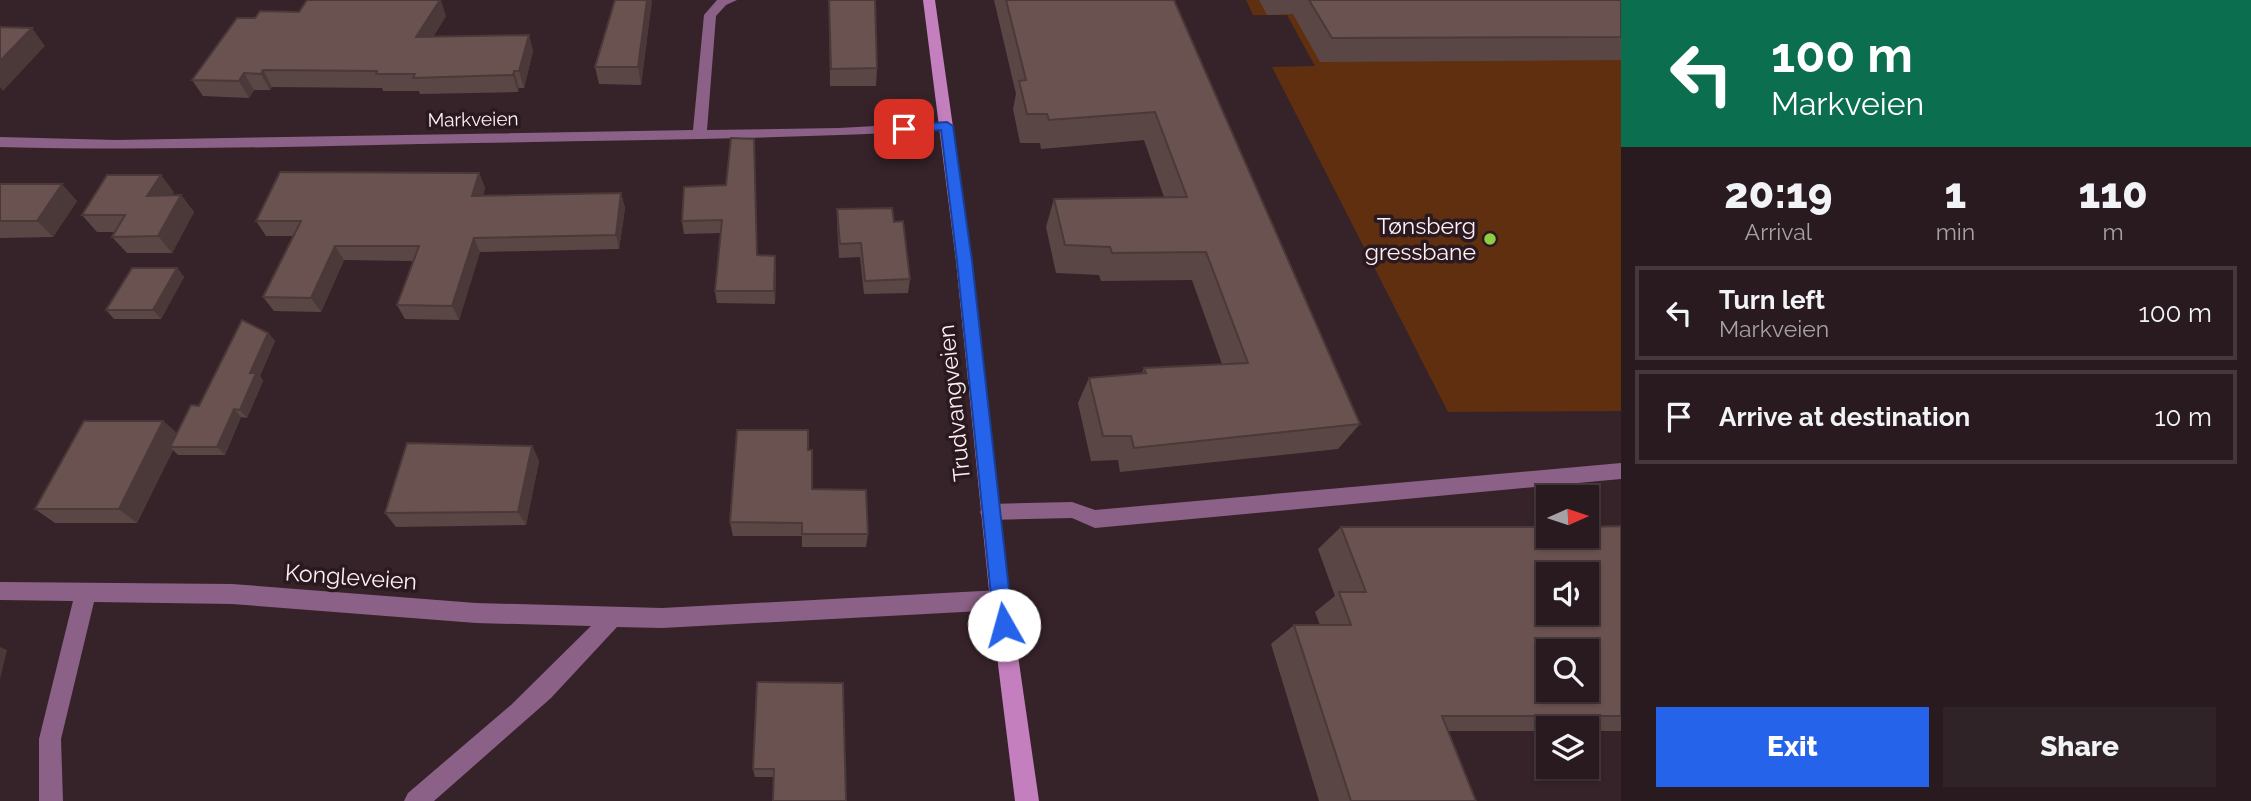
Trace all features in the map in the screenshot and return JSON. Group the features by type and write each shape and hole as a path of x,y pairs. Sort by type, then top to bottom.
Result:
{"main road":[{"name":"Trudvangveien","path":"929,0 964,261 1000,600 1027,801"}],"street":[{"path":"701,135 703,73 709,15 722,2 731,0"},
{"name":"Markveien","path":"0,142 116,145 839,132 947,126"},
{"path":"990,512 1072,510 1095,519 1621,471"},
{"name":"Kongleveien","path":"0,591 232,594 477,613 662,618 1000,600"},
{"path":"51,801 50,739 86,591"},
{"path":"416,801 551,684 613,616"}],"shaded area":[{"name":"Tønsberg gressbane","path":"1246,0 1621,0 1621,411 1448,412 1272,67 1315,66 1287,15 1253,15"}],"building":[{"path":"307,0 440,0 416,37 529,35 519,71 514,71 513,75 413,78 415,74 376,74 377,71 263,70 261,74 244,73 239,81 192,80 237,18 255,18 260,11 299,12"},
{"path":"615,0 647,0 638,67 595,67"},
{"path":"829,0 875,0 877,68 831,69"},
{"path":"1006,0 1174,0 1360,424 1134,448 1131,436 1103,436 1089,378 1146,373 1144,368 1248,363 1206,252 1112,253 1110,247 1065,245 1054,199 1187,197 1155,112 1049,120 1047,114 1027,114 1019,81 1026,80"},
{"path":"1309,0 1621,0 1621,37 1332,38"},
{"path":"0,27 32,28 0,61"},
{"path":"731,138 754,139 757,255 775,256 774,291 715,291 722,220 682,221 684,187 726,185"},
{"path":"280,172 479,173 472,196 621,193 616,235 474,238 452,306 397,305 419,246 335,246 311,298 263,297 301,221 256,221"},
{"path":"107,175 161,175 147,196 181,195 158,236 112,237 125,215 82,215"},
{"path":"0,184 62,184 37,221 0,221"},
{"path":"892,208 894,222 903,221 910,279 865,281 861,243 840,244 837,209"},
{"path":"132,268 177,268 153,310 106,310"},
{"path":"242,320 268,333 250,373 256,373 240,410 234,409 217,447 170,447 191,405 199,406"},
{"path":"84,421 163,421 119,509 35,509"},
{"path":"737,430 808,430 808,450 812,450 812,489 866,490 868,534 802,534 802,523 730,522"},
{"path":"407,443 532,446 518,512 385,513"},
{"path":"1621,526 1621,716 1442,716 1476,801 1351,801 1294,625 1351,625 1339,592 1366,592 1341,527 1536,527 1536,548 1600,548 1600,527"},
{"path":"757,682 843,683 846,801 773,801 774,769 753,769"}],"place":[{"name":"Tønsberg gressbane","path":"1490,239"}],"route":[{"path":"904,129 947,126 1004,625"}]}
